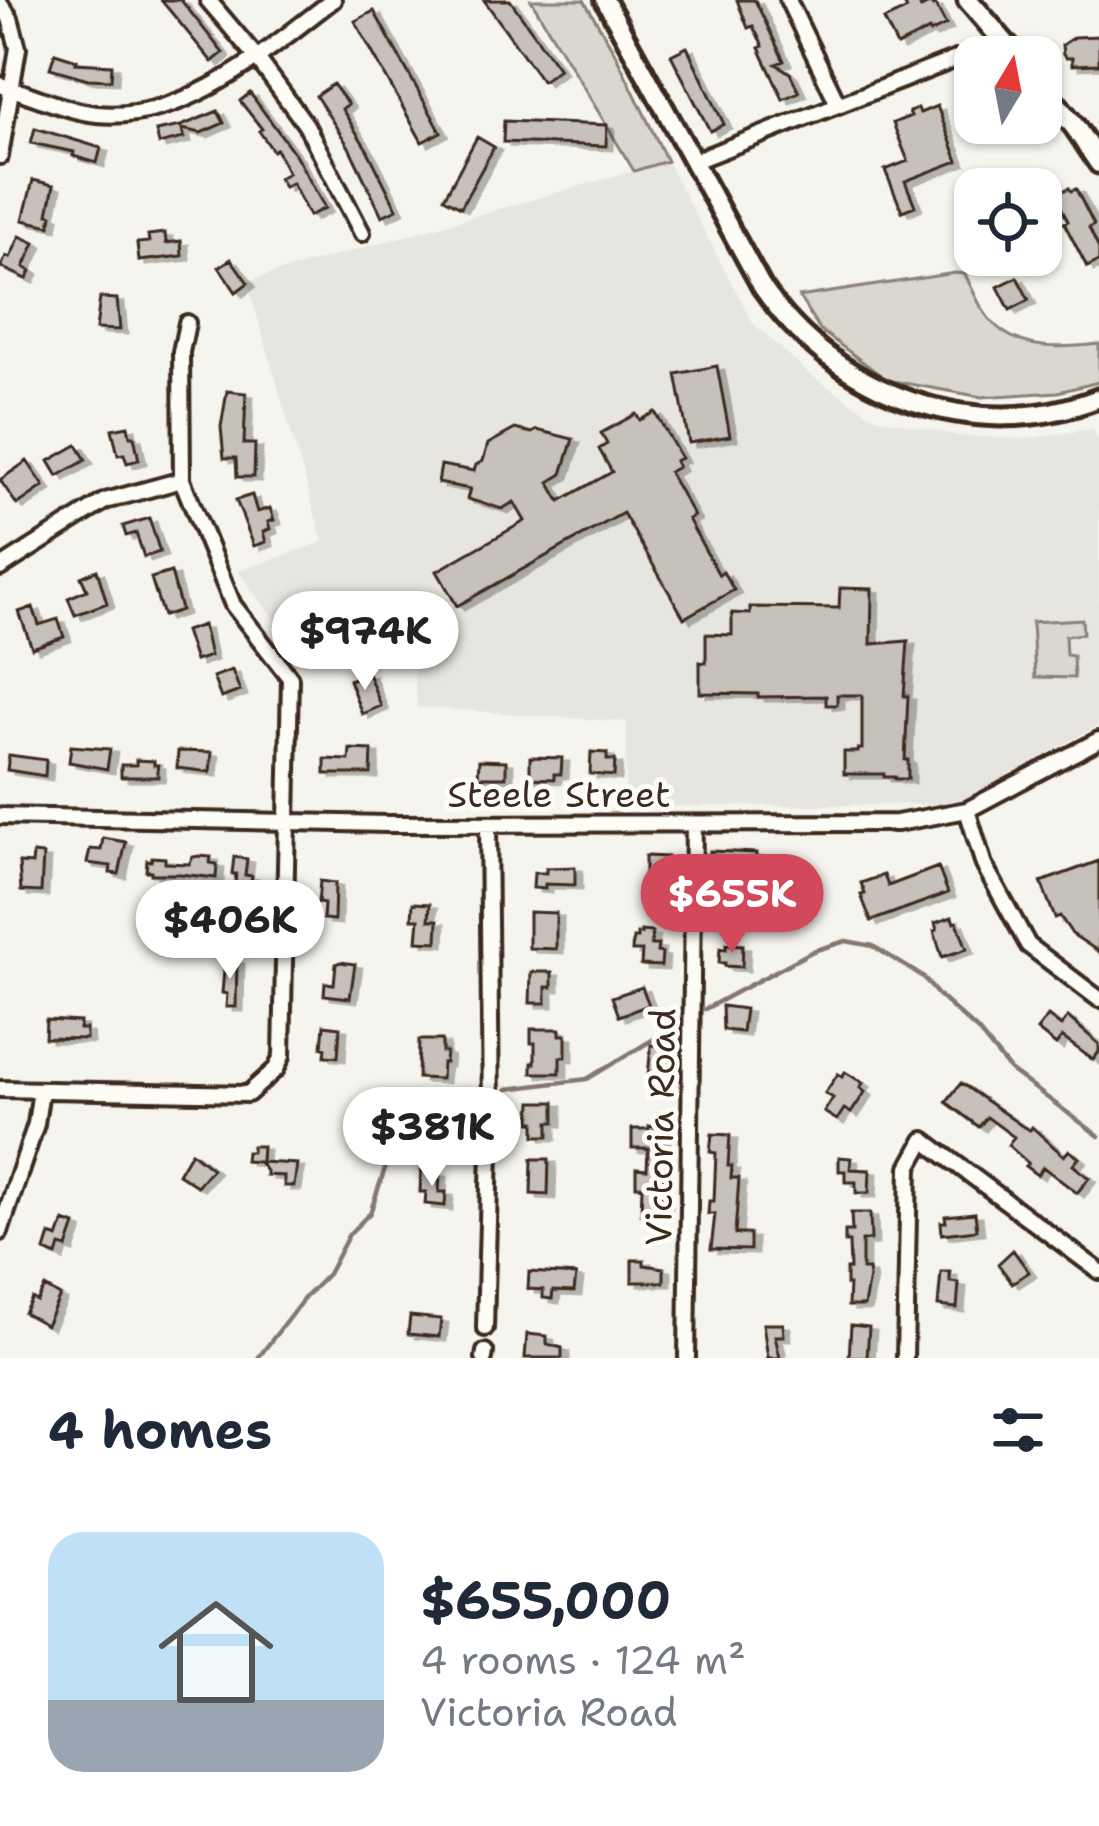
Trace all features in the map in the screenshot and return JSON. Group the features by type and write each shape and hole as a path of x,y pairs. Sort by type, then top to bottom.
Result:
{"main road":[{"path":"968,0 999,36"},
{"path":"1062,111 1099,163"}],"street":[{"path":"208,0 306,125 362,233"},
{"path":"6,87 92,114 120,115 170,104 218,84 333,0"},
{"path":"605,0 775,306 845,371 904,399 972,413 1051,412 1099,398"},
{"path":"788,0 838,104"},
{"path":"0,4 10,18 18,48 6,87 0,156"},
{"path":"694,161 954,59"},
{"path":"0,1089 248,1094 276,1069 282,1056 290,678 232,605 182,480 181,352 187,323"},
{"path":"0,568 105,501 182,480"},
{"name":"Steele Street","path":"0,816 488,824 897,823 967,810 1099,740"},
{"path":"967,810 984,865 1028,945 1099,1000"},
{"path":"485,1328 491,1115 488,824"},
{"name":"Victoria Road","path":"687,1358 694,824"},
{"path":"0,1232 36,1124 41,1090"},
{"path":"904,1358 909,1167 924,1140 1099,1271"}],"shaded area":[{"path":"531,0 584,0 667,161 634,171"},
{"path":"667,161 753,323 809,374 874,417 960,436 1022,439 1093,429 1099,441 1099,725 966,798 943,804 625,807 627,722 417,707 412,652 293,649 238,571 323,542 247,281"},
{"path":"954,273 966,276 990,320 1006,334 1031,344 1058,347 1099,344 1099,382 1058,392 982,397 887,380 820,330 799,297"},
{"path":"1082,619 1083,634 1065,636 1066,655 1073,656 1074,678 1035,677 1032,622"}],"building":[{"path":"161,0 181,0 223,53 212,62"},
{"path":"484,0 510,0 559,69 542,81"},
{"path":"737,0 755,0 784,61 776,64 790,73 799,92 783,99 759,48 763,46 753,26 748,28"},
{"path":"902,0 917,0 921,8 935,4 946,25 897,46 884,20 907,9"},
{"path":"374,11 441,132 422,142 355,21"},
{"path":"1099,36 1099,64 1072,65 1062,45 1074,37"},
{"path":"687,47 724,124 710,131 671,55"},
{"path":"55,53 76,63 112,65 111,80 50,68"},
{"path":"333,84 348,104 342,109 397,209 382,216 349,147 316,96"},
{"path":"250,93 295,154 325,208 309,216 292,183 284,187 279,178 288,173 276,149 240,101"},
{"path":"937,106 958,161 905,181 915,206 902,211 885,170 908,161 893,123 918,108 920,113"},
{"path":"218,111 224,123 201,133 182,129 184,138 159,144 156,131"},
{"path":"504,121 607,125 606,146 503,142"},
{"path":"35,128 101,148 97,163 73,156 74,152 31,143"},
{"path":"477,137 494,147 461,207 444,198"},
{"path":"33,180 54,185 50,226 23,220"},
{"path":"1076,189 1094,225 1089,228 1099,261 1087,267 1064,223 1068,221 1062,192"},
{"path":"165,233 166,243 181,241 182,256 139,261 137,243 149,242 148,235"},
{"path":"20,236 35,243 24,267 31,271 27,279 1,267"},
{"path":"231,259 248,283 236,292 219,267"},
{"path":"1017,277 1029,300 1010,310 998,287"},
{"path":"100,298 117,299 120,330 96,329"},
{"path":"717,366 730,436 689,443 676,374"},
{"path":"227,391 246,393 244,444 255,444 254,477 237,477 236,458 224,458 221,427"},
{"path":"655,412 681,458 669,472 694,516 688,519 719,575 723,572 734,590 684,618 623,513 457,606 437,571 525,521 514,502 502,509 467,499 470,489 438,483 441,465 474,471 488,444 515,429 573,439 562,474 549,482 560,501 612,472 599,449 607,444 601,433 636,414 640,420"},
{"path":"128,426 139,460 127,463 124,454 118,455 112,429"},
{"path":"77,445 86,460 58,476 49,461"},
{"path":"27,461 44,486 17,505 0,480"},
{"path":"252,495 257,512 270,508 274,520 263,532 266,542 254,546 236,500"},
{"path":"149,518 160,552 144,557 136,533 126,536 123,526"},
{"path":"97,570 107,603 75,615 68,598 87,590 81,577"},
{"path":"171,572 181,610 163,616 151,578"},
{"path":"840,588 872,589 871,644 908,641 904,696 908,696 908,779 844,774 844,752 862,749 862,695 837,695 837,705 826,705 826,696 700,693 706,634 732,635 732,613 750,614 750,607 839,608"},
{"path":"33,607 39,625 58,619 64,637 32,648 19,612"},
{"path":"203,625 210,656 195,661 185,631"},
{"path":"232,670 240,691 221,698 213,677"},
{"path":"368,673 381,706 362,714 349,680"},
{"path":"71,746 110,749 107,769 69,762"},
{"path":"350,749 372,750 371,774 325,774 325,759 349,760"},
{"path":"178,751 212,752 210,772 177,768"},
{"path":"591,752 607,753 607,760 615,760 614,776 590,774"},
{"path":"9,755 46,760 45,776 7,770"},
{"path":"530,757 562,758 561,774 554,774 554,779 530,778"},
{"path":"136,760 154,761 158,777 121,777 121,765 136,765"},
{"path":"479,760 506,761 506,777 478,777"},
{"path":"103,838 126,842 119,874 110,873 111,866 87,863 90,849 101,850"},
{"path":"710,851 756,853 754,882 723,880 722,889 711,888"},
{"path":"33,854 43,855 41,892 21,891 19,863 32,864"},
{"path":"199,856 211,857 210,863 217,864 216,878 146,871 152,857 189,864"},
{"path":"645,856 667,857 664,893 650,893"},
{"path":"234,857 247,859 245,875 252,876 246,908 236,906"},
{"path":"1099,861 1099,952 1072,934 1060,916 1055,918 1041,882"},
{"path":"575,867 575,885 533,888 534,873"},
{"path":"938,867 948,893 871,921 861,883 884,875 888,886"},
{"path":"320,881 335,883 334,920 323,919 324,904 318,903"},
{"path":"413,903 430,904 429,920 438,920 437,942 417,941 419,919 412,919"},
{"path":"529,912 556,913 556,949 529,948"},
{"path":"952,917 967,949 942,957 935,923"},
{"path":"641,931 652,932 651,945 658,945 657,952 662,953 661,966 641,965 642,951 632,951 633,938"},
{"path":"726,944 743,945 742,967 719,963 720,948 726,949"},
{"path":"225,960 237,960 236,1007 226,1007 227,994 222,993"},
{"path":"340,962 355,964 350,998 324,995 325,983 334,984"},
{"path":"531,972 552,972 546,1003 530,1003"},
{"path":"642,987 649,1005 619,1016 612,997"},
{"path":"722,1006 745,1009 742,1032 723,1030"},
{"path":"1048,1016 1061,1026 1068,1017 1099,1044 1093,1060 1062,1037 1056,1045 1037,1030"},
{"path":"46,1020 80,1022 86,1039 45,1038"},
{"path":"324,1025 340,1027 338,1057 325,1056"},
{"path":"531,1029 560,1029 560,1035 566,1035 560,1073 532,1073 535,1043 531,1043"},
{"path":"419,1040 442,1040 442,1052 446,1052 441,1079 418,1078"},
{"path":"651,1045 668,1046 668,1060 661,1060 661,1077 648,1076"},
{"path":"845,1072 863,1083 860,1088 865,1092 851,1113 844,1109 837,1120 824,1112 833,1098 825,1093 838,1074 842,1077"},
{"path":"961,1083 1022,1126 1032,1127 1064,1156 1069,1150 1079,1158 1073,1165 1089,1178 1077,1193 1043,1167 1037,1175 1025,1166 1028,1163 1008,1145 1014,1137 987,1117 979,1127 946,1102"},
{"path":"532,1102 555,1102 549,1136 535,1136"},
{"path":"425,1111 444,1111 444,1140 424,1139"},
{"path":"632,1129 663,1129 657,1175 662,1175 664,1215 641,1214 642,1186 636,1186 636,1168 647,1169 648,1148 632,1148"},
{"path":"712,1134 730,1135 728,1166 732,1166 731,1178 739,1178 735,1234 750,1234 750,1250 711,1249 715,1214 708,1214 709,1201 714,1201 716,1153 710,1152"},
{"path":"252,1146 262,1146 261,1162 297,1164 294,1186 284,1186 284,1176 266,1175 259,1162 245,1161"},
{"path":"191,1152 212,1169 197,1186 178,1174"},
{"path":"839,1157 851,1158 850,1169 870,1170 869,1193 856,1193 856,1182 845,1182"},
{"path":"532,1159 549,1159 548,1195 531,1194"},
{"path":"421,1171 440,1173 439,1192 446,1192 445,1206 425,1204"},
{"path":"851,1213 870,1213 871,1240 862,1241 862,1270 868,1270 869,1277 864,1306 848,1306 845,1231 852,1231"},
{"path":"975,1213 977,1230 942,1234 945,1216"},
{"path":"64,1221 75,1225 67,1248 60,1246 57,1256 45,1251 50,1235 58,1238"},
{"path":"1013,1250 1029,1272 1012,1283 998,1264"},
{"path":"632,1260 664,1268 664,1282 632,1282"},
{"path":"529,1272 576,1275 574,1292 553,1291 552,1299 543,1298 543,1290 528,1289"},
{"path":"941,1272 950,1272 950,1282 959,1283 957,1308 938,1306"},
{"path":"45,1287 60,1296 46,1325 24,1313"},
{"path":"410,1316 441,1319 439,1337 408,1334"},
{"path":"763,1324 783,1324 784,1336 775,1336 780,1358 768,1358"},
{"path":"851,1325 869,1327 867,1358 849,1358"},
{"path":"527,1334 547,1336 547,1344 562,1348 562,1358 525,1358"}],"waterway":[{"path":"705,1009 813,951 846,941 873,946 923,977 1010,1070 1099,1136"},
{"path":"507,1089 587,1079 679,1024"},
{"path":"258,1358 328,1274 349,1234 370,1213 399,1127 402,1104 475,1095"}]}
